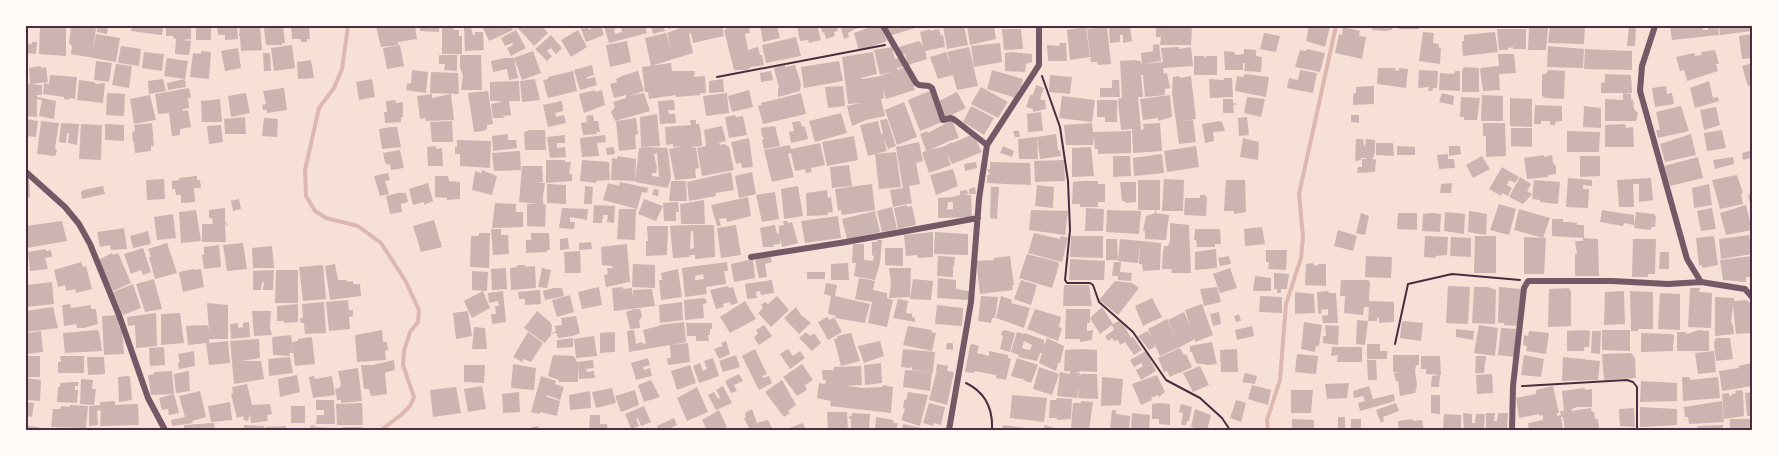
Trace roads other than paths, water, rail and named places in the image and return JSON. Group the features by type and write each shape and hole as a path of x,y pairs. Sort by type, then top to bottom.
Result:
{"street":[{"path":"883,26 909,67 916,83 919,86 932,88 943,120 951,118 955,120 987,145"},
{"path":"949,430 971,302 987,145 1039,65 1039,26"},
{"path":"1655,26 1642,66 1640,91 1687,259 1701,282"},
{"path":"26,172 65,207 84,234 119,315 148,398 165,430"},
{"path":"751,257 846,243 978,218"},
{"path":"1512,430 1513,386 1524,288 1528,281 1668,284 1701,282 1745,289 1752,297"}],"waterway":[{"path":"348,26 342,69 334,88 319,108 305,170 306,196 315,211 326,218 358,226 381,243 405,280 419,310 418,322 410,332 404,351 403,365 414,397 410,406 381,430"},
{"path":"1268,430 1267,420 1280,380 1286,304 1301,258 1303,237 1299,194 1336,26"}]}
